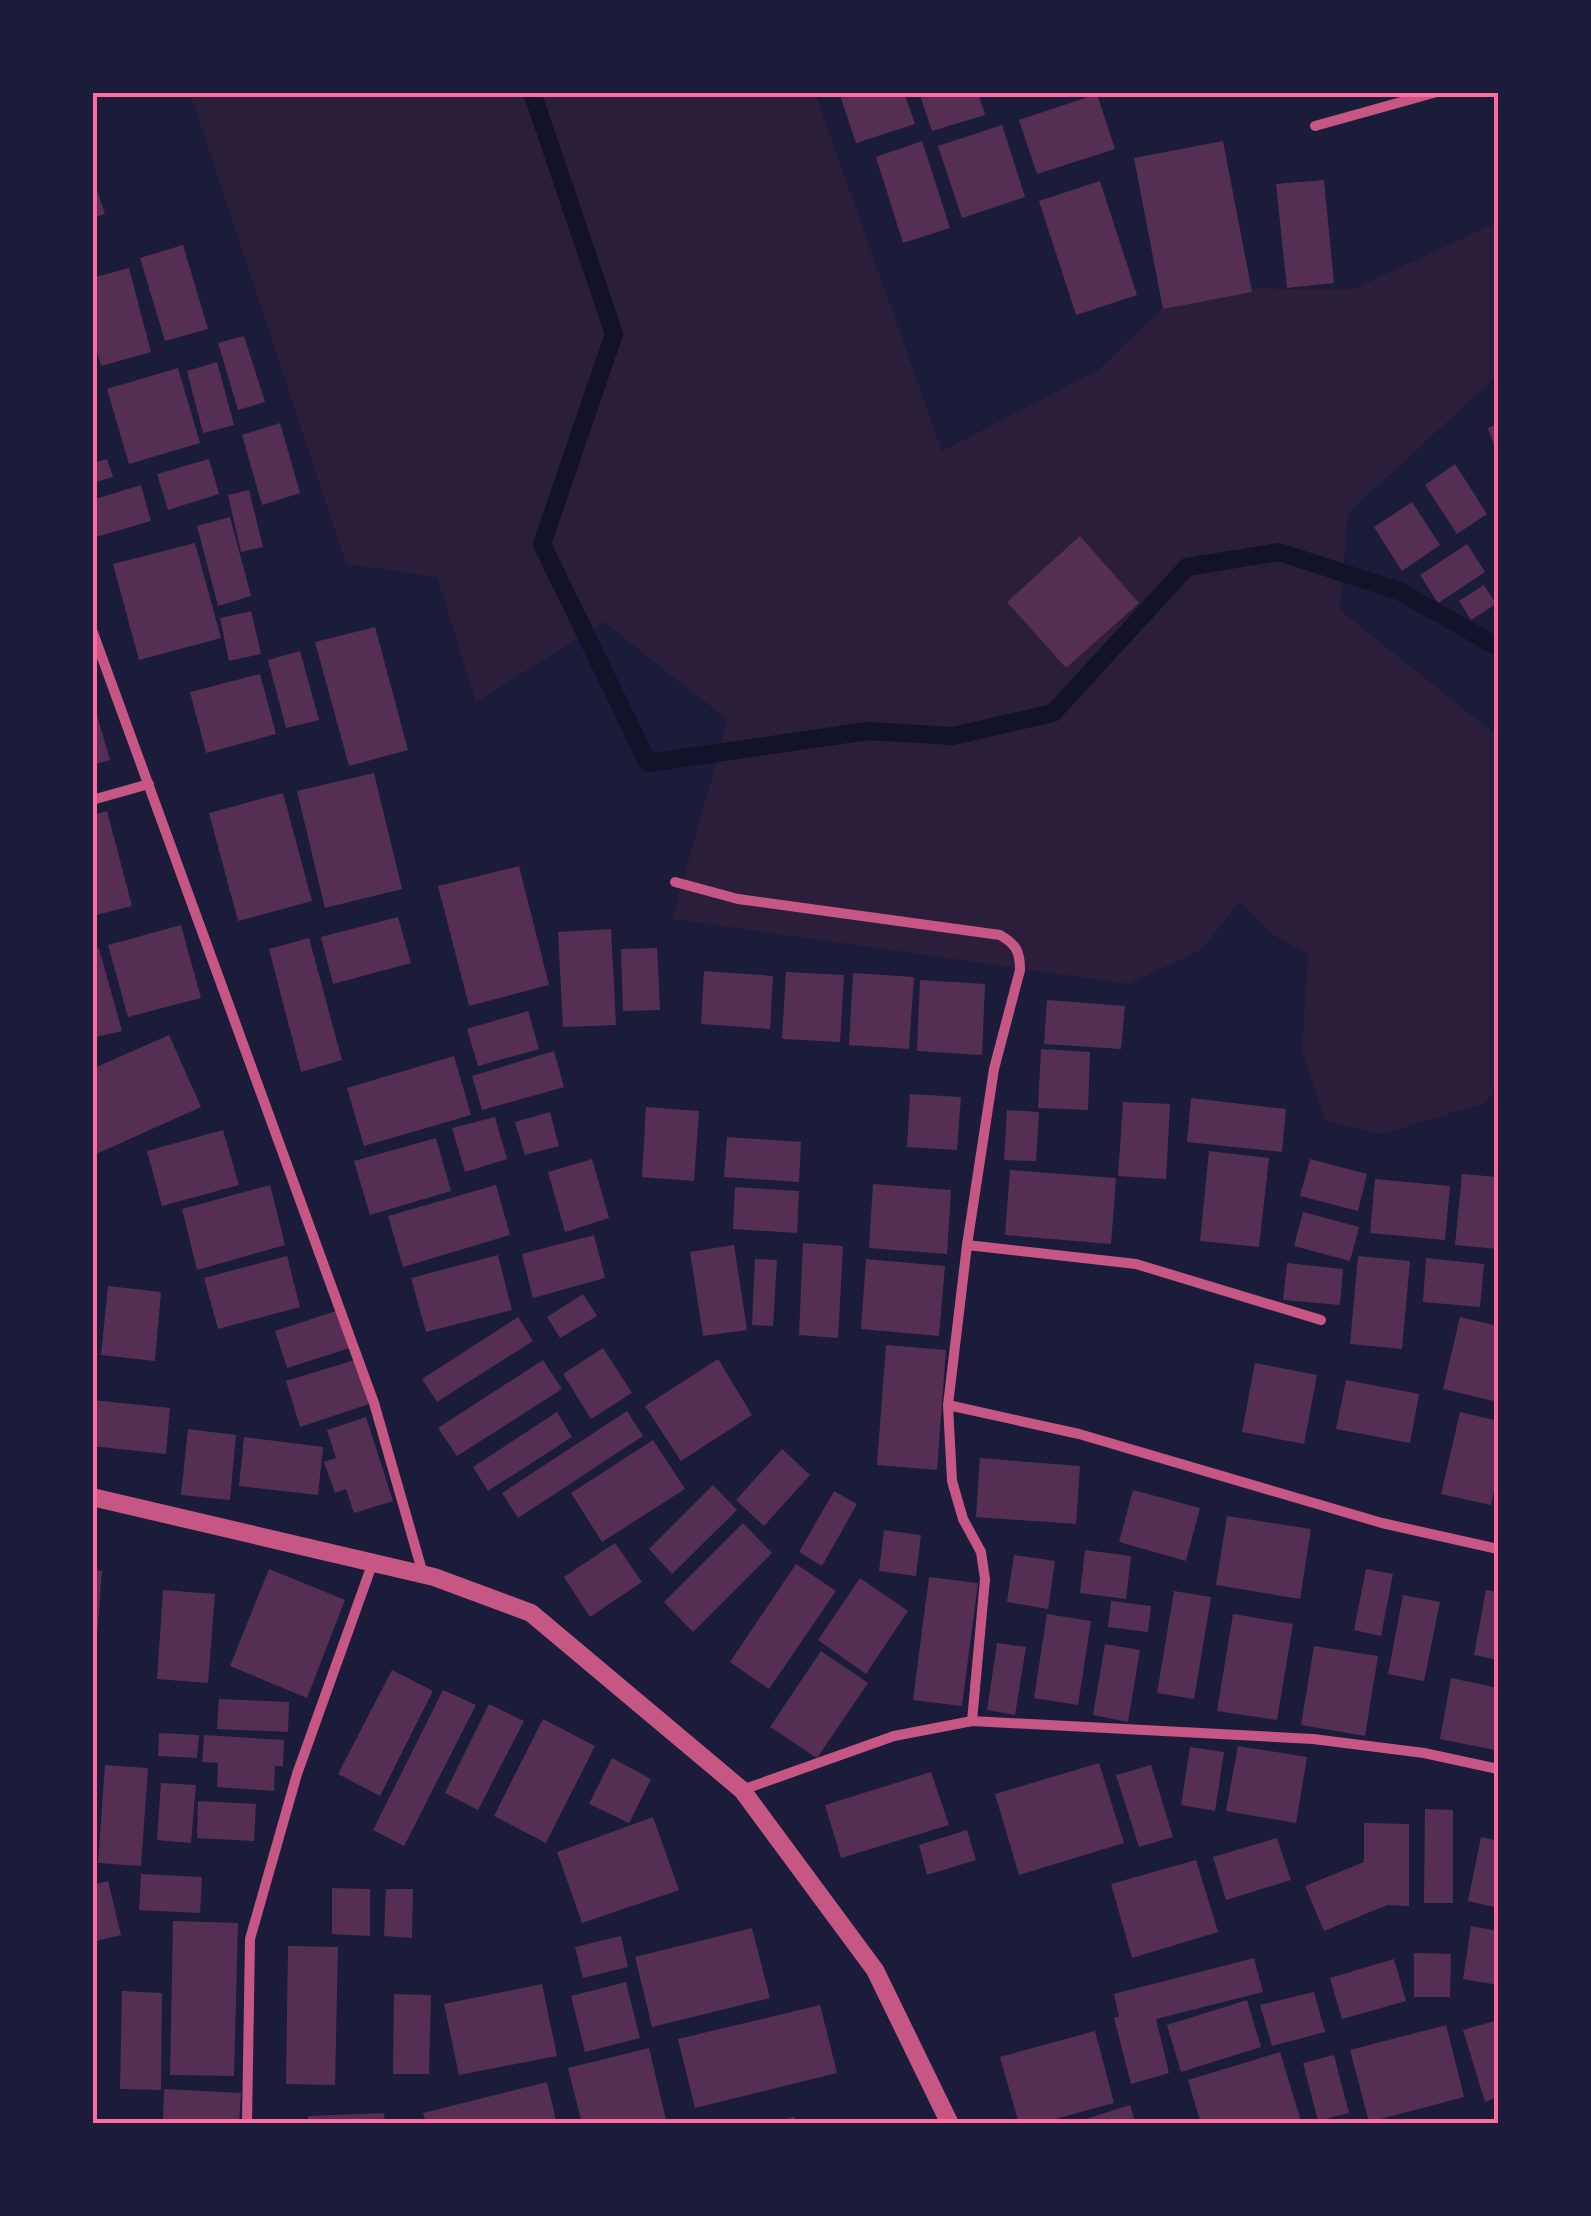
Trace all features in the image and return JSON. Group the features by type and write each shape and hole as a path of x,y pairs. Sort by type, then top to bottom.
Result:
{"street":[{"path":"1315,126 1437,92"},
{"path":"92,630 374,1402 423,1574"},
{"path":"92,800 149,784"},
{"path":"675,882 738,900 1000,936 1013,943 1020,953 1020,970 994,1070 948,1406 952,1481 963,1519 981,1552 985,1579 972,1721"},
{"path":"967,1246 1136,1264 1321,1320"},
{"path":"948,1406 1079,1434 1382,1523 1498,1549"},
{"path":"92,1497 423,1574 530,1613 742,1790 874,1970 950,2124"},
{"path":"247,2124 250,1939 297,1774 373,1562"},
{"path":"742,1790 894,1736 972,1721 1313,1739 1424,1753 1498,1770"}],"shaded area":[{"path":"190,93 815,93 942,451 1098,370 1185,287 1351,290 1498,222 1498,375 1348,513 1340,610 1498,736 1498,1089 1484,1103 1383,1134 1325,1121 1302,1051 1308,954 1273,935 1239,902 1201,950 1128,984 672,919 728,720 604,622 476,702 437,577 346,564"}],"building":[{"path":"839,92 904,92 915,124 856,143"},
{"path":"919,92 978,92 985,115 932,131"},
{"path":"1097,94 1115,149 1037,174 1019,120"},
{"path":"1002,125 1025,197 962,218 938,146"},
{"path":"922,141 950,228 903,243 876,157"},
{"path":"1223,141 1252,292 1163,309 1134,158"},
{"path":"92,175 105,214 92,218"},
{"path":"1324,180 1334,283 1287,288 1276,184"},
{"path":"1100,181 1137,295 1076,315 1039,201"},
{"path":"183,245 208,329 165,341 140,258"},
{"path":"129,268 151,352 101,366 92,333 92,278"},
{"path":"244,336 265,402 238,410 218,343"},
{"path":"217,362 234,425 203,433 187,371"},
{"path":"178,368 200,443 129,464 107,389"},
{"path":"280,423 300,493 262,505 242,435"},
{"path":"1498,424 1498,458 1488,428"},
{"path":"107,459 113,477 92,483 92,463"},
{"path":"209,459 219,494 168,510 157,474"},
{"path":"1455,464 1487,514 1457,534 1425,485"},
{"path":"141,485 151,521 96,537 92,500"},
{"path":"249,490 263,547 241,552 228,495"},
{"path":"1412,502 1440,545 1402,571 1374,527"},
{"path":"230,517 251,596 218,606 197,526"},
{"path":"1080,536 1139,603 1066,668 1007,602"},
{"path":"195,543 221,638 139,660 113,564"},
{"path":"1467,544 1485,572 1438,603 1420,575"},
{"path":"1484,585 1496,604 1471,620 1459,601"},
{"path":"251,611 261,654 229,661 220,618"},
{"path":"375,627 408,750 349,766 315,642"},
{"path":"300,651 319,720 286,728 268,660"},
{"path":"260,674 276,734 206,753 190,692"},
{"path":"97,715 110,760 92,765 92,716"},
{"path":"374,773 402,889 325,908 297,791"},
{"path":"283,793 312,901 238,921 209,813"},
{"path":"107,811 132,906 92,916 92,815"},
{"path":"519,866 549,985 469,1006 438,886"},
{"path":"398,917 411,963 333,984 321,937"},
{"path":"181,925 201,998 128,1017 108,945"},
{"path":"611,929 616,1025 563,1027 558,932"},
{"path":"309,938 342,1060 301,1072 269,949"},
{"path":"99,948 122,1031 92,1038 92,950"},
{"path":"657,948 660,1010 623,1011 621,949"},
{"path":"704,971 773,976 770,1029 701,1024"},
{"path":"786,972 844,975 840,1042 782,1039"},
{"path":"853,973 914,977 909,1049 849,1045"},
{"path":"920,980 985,984 982,1055 917,1051"},
{"path":"1047,1000 1125,1006 1121,1049 1044,1044"},
{"path":"528,1011 539,1049 478,1066 467,1029"},
{"path":"169,1035 201,1107 94,1155 92,1069"},
{"path":"1041,1049 1090,1052 1088,1110 1038,1108"},
{"path":"554,1051 564,1087 482,1110 472,1076"},
{"path":"454,1056 471,1115 364,1146 347,1088"},
{"path":"910,1094 961,1097 957,1150 907,1147"},
{"path":"1191,1098 1286,1109 1282,1152 1187,1142"},
{"path":"1123,1102 1170,1104 1166,1179 1118,1176"},
{"path":"646,1107 699,1111 694,1181 642,1177"},
{"path":"1007,1110 1039,1112 1036,1161 1004,1160"},
{"path":"550,1112 559,1146 525,1155 515,1122"},
{"path":"495,1117 507,1159 465,1172 452,1128"},
{"path":"223,1130 239,1185 162,1206 147,1151"},
{"path":"727,1137 801,1142 799,1182 724,1177"},
{"path":"436,1138 451,1191 370,1215 354,1161"},
{"path":"1209,1151 1269,1158 1259,1247 1200,1241"},
{"path":"592,1159 609,1218 565,1232 548,1172"},
{"path":"1310,1159 1367,1174 1358,1211 1300,1196"},
{"path":"1010,1170 1116,1178 1111,1244 1005,1235"},
{"path":"1462,1174 1498,1177 1498,1249 1455,1245"},
{"path":"1375,1179 1450,1186 1445,1240 1370,1233"},
{"path":"873,1184 951,1190 947,1254 869,1248"},
{"path":"270,1185 285,1245 197,1270 182,1209"},
{"path":"496,1185 510,1235 403,1267 388,1216"},
{"path":"735,1187 799,1191 797,1233 733,1229"},
{"path":"1303,1212 1359,1227 1350,1261 1294,1246"},
{"path":"594,1235 605,1278 533,1298 522,1254"},
{"path":"803,1243 843,1246 838,1338 799,1335"},
{"path":"734,1245 747,1330 703,1336 690,1252"},
{"path":"498,1255 512,1310 426,1332 411,1278"},
{"path":"287,1256 300,1307 218,1329 204,1278"},
{"path":"1358,1256 1410,1261 1402,1349 1350,1344"},
{"path":"1426,1258 1484,1264 1480,1307 1423,1302"},
{"path":"755,1259 777,1260 773,1326 752,1325"},
{"path":"866,1259 945,1266 939,1336 861,1329"},
{"path":"1287,1263 1343,1269 1340,1305 1283,1300"},
{"path":"108,1286 161,1292 155,1361 101,1355"},
{"path":"583,1294 597,1316 560,1338 547,1317"},
{"path":"339,1310 350,1348 287,1368 275,1331"},
{"path":"518,1317 533,1341 437,1402 422,1379"},
{"path":"1460,1317 1498,1326 1498,1402 1443,1389"},
{"path":"886,1345 946,1350 937,1470 877,1465"},
{"path":"603,1348 632,1393 591,1419 563,1374"},
{"path":"358,1359 372,1403 300,1427 286,1381"},
{"path":"718,1359 752,1415 681,1461 645,1406"},
{"path":"543,1360 562,1389 457,1456 438,1428"},
{"path":"1255,1363 1317,1375 1304,1444 1242,1432"},
{"path":"1346,1380 1419,1394 1410,1443 1336,1429"},
{"path":"92,1400 170,1408 166,1454 92,1446"},
{"path":"627,1411 643,1436 518,1518 502,1493"},
{"path":"557,1412 572,1437 488,1491 473,1467"},
{"path":"1460,1412 1498,1421 1498,1472 1491,1505 1441,1494"},
{"path":"366,1417 393,1501 354,1513 346,1489 335,1493 324,1462 336,1458 327,1430"},
{"path":"188,1429 236,1435 230,1500 181,1495"},
{"path":"244,1437 323,1447 318,1495 239,1486"},
{"path":"653,1440 685,1489 602,1542 571,1493"},
{"path":"782,1449 810,1475 764,1526 736,1500"},
{"path":"980,1458 1080,1466 1076,1524 976,1517"},
{"path":"713,1485 737,1510 672,1574 649,1549"},
{"path":"1133,1490 1200,1508 1186,1561 1119,1542"},
{"path":"834,1491 857,1504 822,1566 799,1552"},
{"path":"1227,1516 1311,1529 1300,1599 1216,1585"},
{"path":"743,1523 772,1553 693,1632 664,1602"},
{"path":"884,1530 921,1535 916,1576 879,1571"},
{"path":"615,1543 642,1582 590,1617 564,1577"},
{"path":"1085,1550 1131,1556 1126,1599 1080,1593"},
{"path":"1014,1555 1055,1561 1048,1609 1007,1602"},
{"path":"796,1564 836,1591 769,1689 730,1662"},
{"path":"269,1569 345,1600 307,1698 230,1666"},
{"path":"1366,1569 1393,1574 1381,1636 1354,1630"},
{"path":"92,1570 102,1571 97,1636 92,1636"},
{"path":"929,1577 978,1583 962,1706 913,1700"},
{"path":"860,1578 908,1611 866,1674 818,1640"},
{"path":"163,1590 215,1594 208,1683 157,1679"},
{"path":"1486,1590 1498,1592 1498,1660 1474,1655"},
{"path":"1174,1591 1211,1597 1194,1699 1157,1693"},
{"path":"1403,1595 1440,1602 1424,1681 1388,1674"},
{"path":"1111,1601 1151,1606 1148,1632 1108,1627"},
{"path":"1047,1614 1091,1621 1078,1705 1034,1698"},
{"path":"1233,1614 1293,1624 1277,1720 1217,1711"},
{"path":"997,1643 1026,1647 1015,1715 987,1710"},
{"path":"1105,1644 1140,1650 1128,1722 1093,1715"},
{"path":"1314,1646 1378,1656 1365,1736 1301,1725"},
{"path":"821,1651 868,1683 817,1758 770,1727"},
{"path":"392,1670 433,1691 380,1796 338,1774"},
{"path":"1451,1678 1498,1688 1495,1750 1440,1739"},
{"path":"443,1690 476,1705 404,1846 373,1830"},
{"path":"219,1699 289,1702 288,1732 217,1729"},
{"path":"489,1704 524,1721 478,1810 445,1793"},
{"path":"543,1719 595,1746 546,1843 494,1816"},
{"path":"159,1733 199,1735 197,1758 158,1756"},
{"path":"204,1735 284,1740 283,1766 275,1766 274,1791 217,1787 218,1763 202,1762"},
{"path":"1238,1746 1307,1757 1296,1823 1226,1811"},
{"path":"1190,1747 1224,1752 1215,1811 1181,1805"},
{"path":"612,1758 651,1779 629,1823 589,1804"},
{"path":"1099,1763 1124,1843 1019,1875 995,1794"},
{"path":"105,1765 148,1768 141,1866 98,1863"},
{"path":"1151,1765 1173,1837 1139,1847 1116,1775"},
{"path":"931,1772 949,1825 841,1858 825,1805"},
{"path":"161,1783 196,1785 191,1843 157,1840"},
{"path":"198,1801 256,1804 254,1841 197,1838"},
{"path":"1425,1809 1453,1810 1453,1903 1424,1903"},
{"path":"653,1817 679,1890 582,1923 557,1852"},
{"path":"1364,1823 1409,1824 1409,1906 1387,1905 1324,1931 1305,1886 1364,1862"},
{"path":"967,1830 976,1860 927,1875 919,1845"},
{"path":"1481,1837 1498,1841 1498,1908 1468,1901"},
{"path":"1277,1838 1291,1880 1226,1900 1213,1857"},
{"path":"1196,1860 1218,1932 1132,1958 1111,1884"},
{"path":"141,1874 202,1877 200,1913 139,1910"},
{"path":"108,1881 121,1935 92,1942 92,1885"},
{"path":"332,1888 370,1889 370,1936 332,1934"},
{"path":"386,1889 413,1889 412,1938 384,1936"},
{"path":"173,1921 238,1923 234,2076 170,2075"},
{"path":"1471,1926 1498,1931 1498,1985 1463,1979"},
{"path":"752,1928 770,1998 652,2027 635,1957"},
{"path":"621,1936 628,1967 583,1978 575,1947"},
{"path":"288,1946 338,1947 335,2085 286,2084"},
{"path":"1414,1953 1451,1954 1450,1997 1414,1997"},
{"path":"1254,1958 1263,1992 1156,2019 1169,2073 1131,2084 1114,2018 1119,2016 1114,1994"},
{"path":"1394,1959 1406,2001 1342,2019 1330,1978"},
{"path":"626,1982 640,2038 585,2052 571,1996"},
{"path":"542,1984 557,2056 459,2075 444,2004"},
{"path":"122,1991 162,1993 161,2090 120,2089"},
{"path":"1314,1992 1325,2032 1272,2046 1260,2005"},
{"path":"394,1994 431,1995 429,2074 393,2074"},
{"path":"1247,2000 1261,2047 1181,2072 1167,2025"},
{"path":"820,2005 837,2073 695,2108 678,2039"},
{"path":"1498,2020 1498,2097 1485,2102 1463,2030"},
{"path":"1446,2025 1464,2097 1369,2122 1350,2050"},
{"path":"1095,2031 1114,2103 1037,2124 1019,2124 1000,2057"},
{"path":"649,2048 667,2124 582,2124 568,2068"},
{"path":"1280,2052 1301,2121 1201,2124 1188,2080"},
{"path":"1334,2055 1349,2113 1318,2121 1303,2063"},
{"path":"547,2082 557,2124 426,2124 423,2113"},
{"path":"164,2089 241,2093 239,2124 163,2124"},
{"path":"1130,2105 1136,2124 1073,2124 1073,2123"},
{"path":"384,2113 385,2124 308,2124 308,2116"},
{"path":"794,2117 796,2124 773,2124 773,2122"}],"waterway":[{"path":"532,92 614,334 542,544 648,763 868,731 953,736 1053,713 1187,567 1279,552 1399,591 1498,647"}]}
